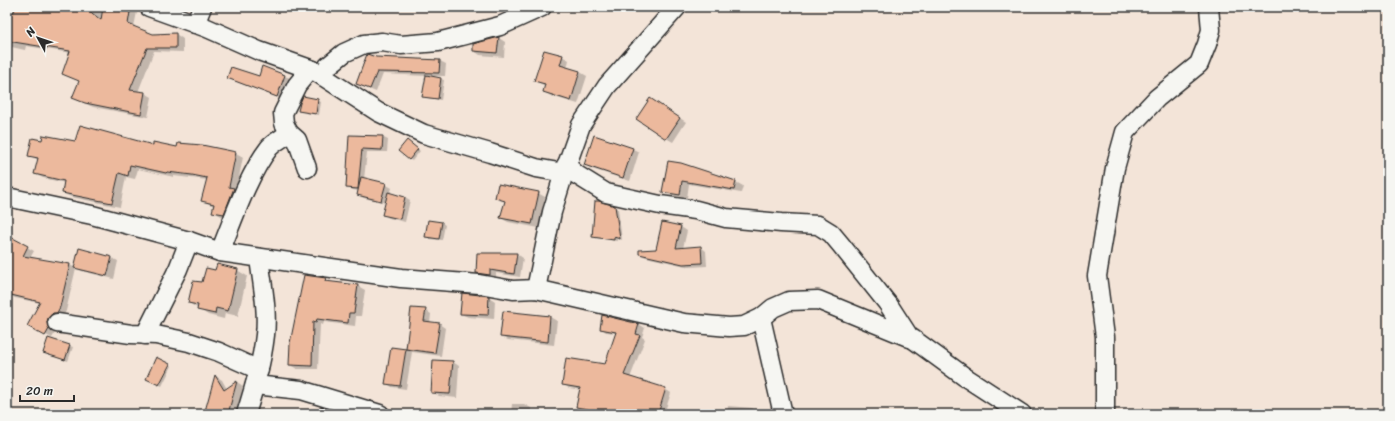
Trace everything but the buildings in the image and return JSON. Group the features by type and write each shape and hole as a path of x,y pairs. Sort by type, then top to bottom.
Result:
{"street":[{"path":"149,7 318,73 378,112 424,134 536,168 565,169 606,193 660,205 696,210 726,218 818,225 831,233 841,245 888,304 910,338"},
{"path":"195,24 202,7"},
{"path":"307,168 297,140 289,134 284,123 283,113 297,84 307,73 318,73 344,53 364,44 382,42 401,45 438,42 500,26 542,7"},
{"path":"536,289 552,212 565,169 581,125 607,86 678,7"},
{"path":"1105,414 1105,337 1097,276 1115,168 1125,132 1156,98 1199,64 1211,30 1209,7"},
{"path":"220,252 244,194 258,167 270,147 289,134"},
{"path":"7,197 92,215 189,241 220,252 401,278 479,284 513,290 536,289 684,323 729,327 744,326 761,318 773,308 789,301 818,300 910,338 965,377 1022,414"},
{"path":"145,335 178,269 189,241"},
{"path":"246,414 257,377 266,335 265,310 259,258"},
{"path":"761,318 783,414"},
{"path":"57,323 109,332 145,335 156,334 189,342 219,352 257,377 380,414"}]}
